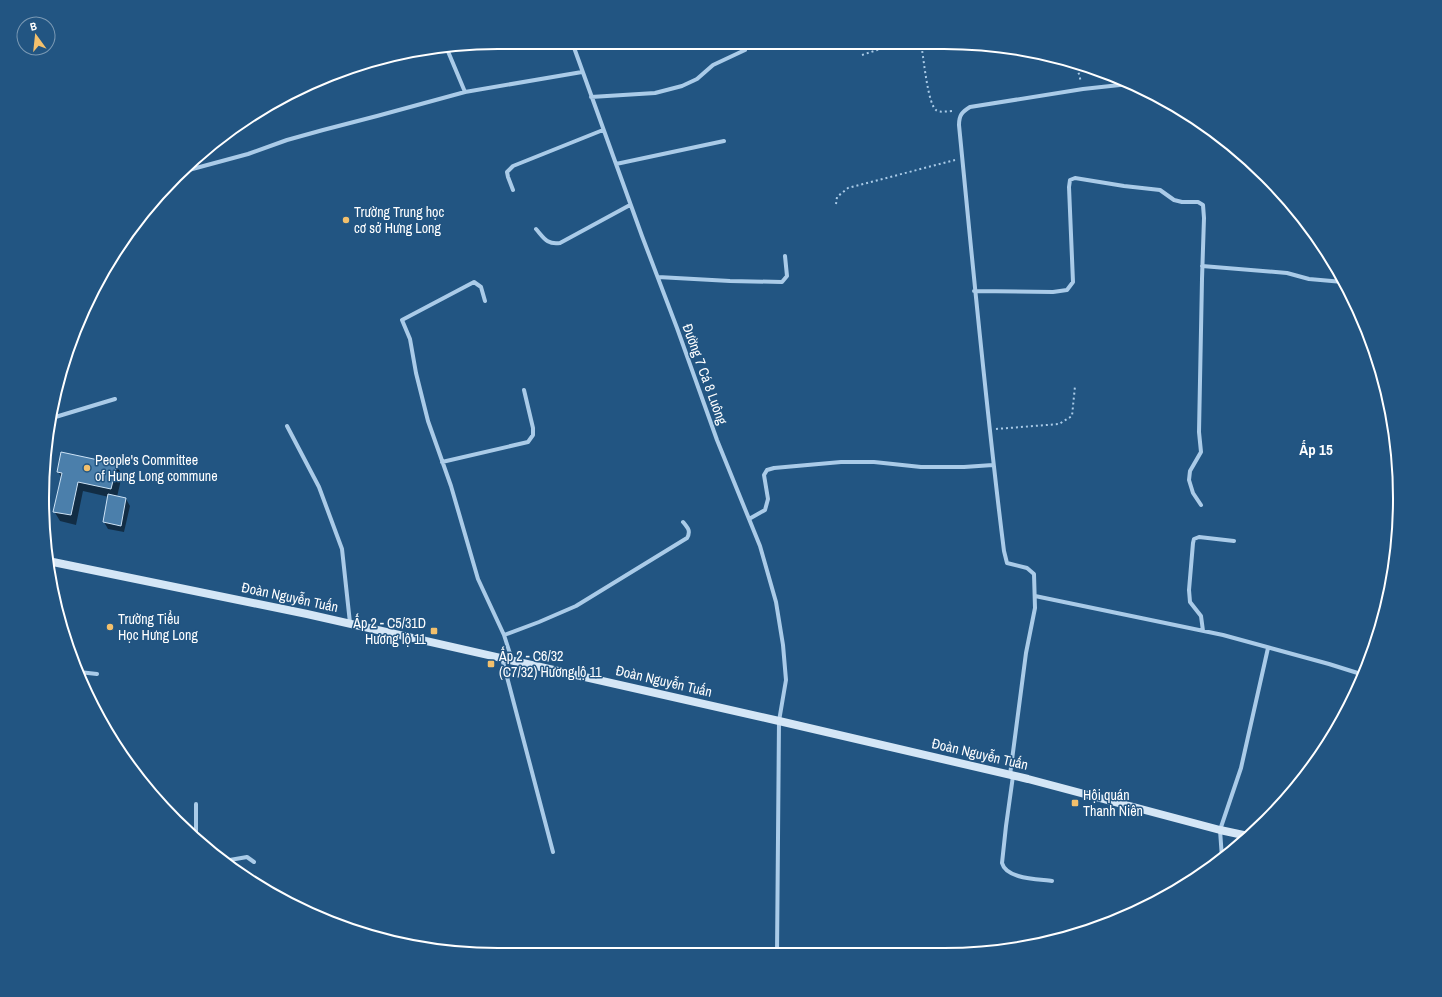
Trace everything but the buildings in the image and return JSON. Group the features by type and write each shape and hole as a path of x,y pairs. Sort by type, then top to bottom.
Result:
{"main road":[{"name":"Đoàn Nguyễn Tuấn","path":"54,561 350,623 780,721 1012,775 1241,835"}],"street":[{"name":"Đường 7 Cá 8 Luông","path":"574,49 717,440 760,546 776,602 783,645 786,680 780,721 777,948"},
{"path":"591,97 655,93 682,86 697,79 714,65 745,50"},
{"path":"448,52 465,92"},
{"path":"194,169 248,154 287,140 465,92 582,72"},
{"path":"1052,881 1020,877 1006,871 1003,868 1002,863 1026,653 1035,608 1034,574 1027,568 1007,563 1004,551 974,291 959,118 964,111 970,107 1083,89 1120,85"},
{"path":"513,190 507,172 513,166 603,130"},
{"path":"616,164 724,141"},
{"path":"974,291 1053,292 1067,290 1073,282 1068,187 1070,180 1075,178 1160,190 1174,200 1182,202 1198,202 1203,205 1204,218 1199,432 1201,452 1190,471 1189,480 1193,493 1201,504"},
{"path":"536,229 547,241 553,244 560,243 630,205"},
{"path":"658,277 782,282 787,276 785,256"},
{"path":"1202,266 1287,273 1309,279 1337,281"},
{"path":"485,301 481,287 474,282 402,320 410,339 416,373 428,421 478,579 504,636 512,660"},
{"path":"442,462 528,442 533,435 533,428 524,390"},
{"path":"57,416 115,399"},
{"path":"286,426 319,487 342,549 350,623"},
{"path":"749,519 765,510 768,499 764,474 767,470 774,468 841,462 874,462 920,467 964,468 993,465"},
{"path":"504,636 576,606 687,538 690,533 683,522"},
{"path":"1203,631 1201,616 1190,602 1189,590 1194,539 1199,537 1234,541"},
{"path":"1035,596 1254,643 1358,673"},
{"path":"1222,851 1220,830 1241,768 1268,648"},
{"path":"502,658 553,852"},
{"path":"84,673 97,674"},
{"path":"196,804 196,830"},
{"path":"232,860 247,857 254,862"}],"path":[{"path":"862,55 880,49"},
{"path":"922,49 930,99 934,110 938,112 964,111"},
{"path":"1078,70 1083,89"},
{"path":"836,204 837,196 848,188 962,158"},
{"path":"989,429 1059,424 1072,416 1075,386"}],"place":[{"name":"Trường Trung học cơ sở Hưng Long","path":"346,220"},
{"name":"People's Committee of Hung Long commune","path":"87,468"},
{"name":"Trường Tiểu Học Hưng Long","path":"110,627"},
{"name":"Ấp 2 - C5/31D Hương lộ 11","path":"434,631"},
{"name":"Ấp 2 - C6/32 (C7/32) Hương lộ 11","path":"491,664"},
{"name":"Hội quán Thanh Niên","path":"1075,803"}],"district":[{"name":"Ấp 15","path":"1316,449"}]}
